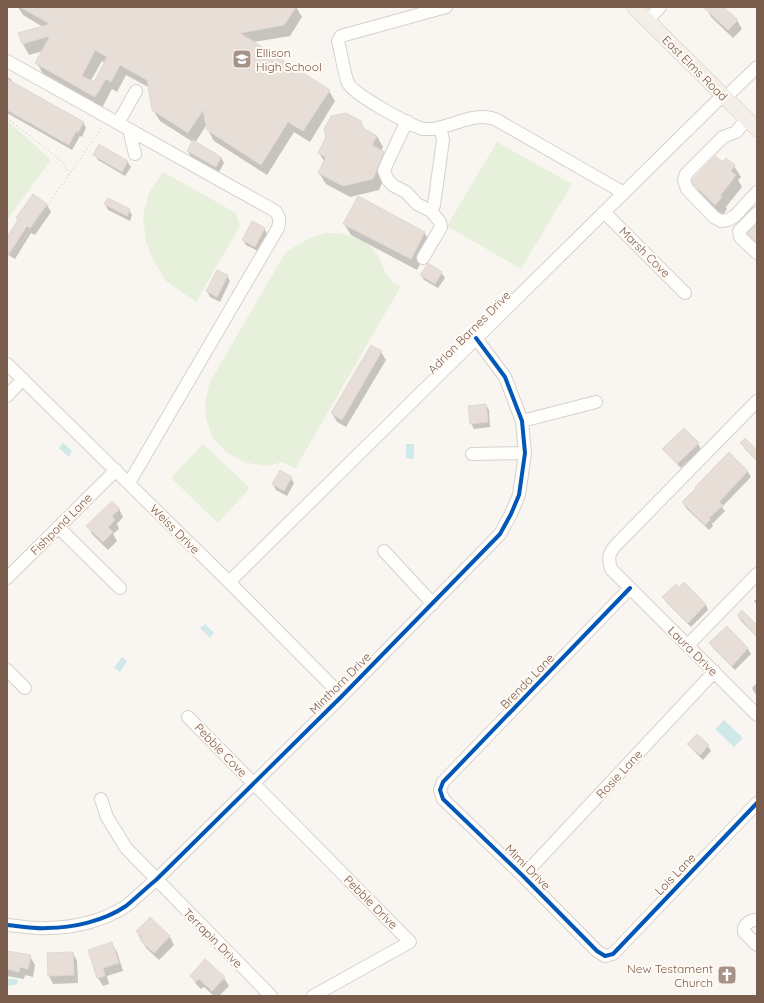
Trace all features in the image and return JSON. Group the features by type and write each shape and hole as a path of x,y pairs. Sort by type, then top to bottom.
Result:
{"main road":[{"name":"East Elms Road","path":"634,7 752,124"}],"street":[{"path":"446,7 341,36 338,41 348,83 356,92 365,98 425,129 440,127 480,116 495,119 624,193"},
{"path":"648,20 660,7"},
{"path":"7,61 275,211 279,215 280,222 278,228 129,483"},
{"name":"Adrian Barnes Drive","path":"229,582 604,212 757,67"},
{"path":"114,120 136,91"},
{"path":"407,121 384,172 388,180 394,186 406,192 417,204 431,211 440,222 441,227 423,258"},
{"path":"752,124 723,137 686,174 684,180 687,189 714,217 721,221 728,220 735,216 757,192"},
{"path":"431,211 434,205 443,140 440,127"},
{"path":"129,129 135,154"},
{"name":"Marsh Cove","path":"604,212 685,293"},
{"path":"757,213 739,231 741,238 757,253"},
{"name":"Minthorn Drive","path":"7,925 46,928 67,927 90,922 125,906 156,880 342,696 500,534 519,495 525,453 522,420 505,377 476,338"},
{"name":"Weiss Drive","path":"7,364 116,470 342,696"},
{"path":"7,396 23,379"},
{"path":"630,588 611,570 608,557 610,551 757,401"},
{"path":"522,420 596,402"},
{"path":"472,454 525,453"},
{"name":"Fishpond Lane","path":"7,578 116,470"},
{"path":"58,527 120,588"},
{"path":"384,551 433,604"},
{"path":"688,645 757,574"},
{"name":"Laura Drive","path":"630,588 757,715"},
{"name":"Brenda Lane","path":"440,790 443,782 630,588"},
{"path":"7,670 25,688"},
{"name":"Rosie Lane","path":"523,876 714,672"},
{"name":"Pebble Cove","path":"188,717 253,783"},
{"name":"Pebble Drive","path":"253,783 410,942 313,996"},
{"name":"Mimi Drive","path":"440,790 443,799 523,876 597,951 605,956"},
{"name":"Terrapin Drive","path":"101,799 107,817 126,848 271,996"},
{"name":"Lois Lane","path":"605,956 613,954 757,803"},
{"path":"757,920 750,921 744,928 744,932 757,945"}],"path":[{"path":"7,118 64,163 69,175"},
{"path":"7,259 23,240 69,175 114,120"}],"green space":[{"path":"7,120 51,160 7,220"},
{"path":"497,142 572,184 521,269 447,226"},
{"path":"163,172 236,213 240,226 196,302 166,281 153,260 146,242 143,216 149,193"},
{"path":"326,233 342,234 357,238 370,246 380,259 387,275 391,280 401,286 295,469 283,462 267,466 243,462 226,452 212,437 206,418 205,401 210,382 284,255 304,241"},
{"path":"203,444 250,488 218,523 171,478"}],"water":[{"path":"63,443 72,451 69,457 59,448"},
{"path":"406,444 414,444 414,459 406,458"},
{"path":"205,624 214,633 210,638 200,628"},
{"path":"122,657 127,661 120,672 114,668"},
{"path":"724,720 743,738 734,747 715,729"},
{"path":"7,979 17,979 18,982 10,986 7,985"}],"building":[{"path":"20,7 296,7 284,25 240,33 330,90 303,131 288,122 261,165 207,130 203,110 188,133 152,110 147,80 120,65 111,82 106,79 95,97 35,63 50,36 22,44 18,33 50,24","holes":["95,50 107,57 94,82 82,76"]},
{"path":"703,7 724,7 738,20 728,30"},
{"path":"7,79 84,122 78,132 76,131 69,145 7,110"},
{"path":"346,113 361,121 363,128 377,136 372,145 384,152 373,179 343,186 318,173 326,157 318,153 326,137 324,129 331,116"},
{"path":"193,140 221,157 216,167 187,151"},
{"path":"99,144 128,161 122,172 93,155"},
{"path":"715,156 723,162 726,158 735,165 731,171 736,175 715,205 694,185 692,180"},
{"path":"33,194 47,204 30,228 27,226 7,257 7,237 18,220 16,218"},
{"path":"358,196 425,232 411,259 343,224"},
{"path":"108,198 130,209 127,216 104,204"},
{"path":"252,221 265,228 255,247 242,240"},
{"path":"757,224 757,243 747,233"},
{"path":"428,263 442,272 435,284 420,275"},
{"path":"217,270 228,275 217,297 206,291"},
{"path":"371,345 382,351 342,420 331,413"},
{"path":"486,404 488,422 470,424 468,406"},
{"path":"684,428 699,443 677,464 662,449"},
{"path":"745,438 757,450 757,460 740,443"},
{"path":"729,452 748,471 719,502 723,505 709,518 710,520 705,525 682,502"},
{"path":"280,470 292,477 284,491 272,484"},
{"path":"112,501 120,509 112,516 115,520 108,527 113,532 103,542 86,526"},
{"path":"684,582 706,604 688,623 662,597 676,584 679,587"},
{"path":"742,610 757,625 757,636 737,615"},
{"path":"727,626 748,648 732,666 709,643"},
{"path":"697,734 709,745 700,755 687,744"},
{"path":"150,917 170,936 154,953 140,940 142,937 136,931"},
{"path":"112,942 119,963 103,968 105,976 97,978 88,950"},
{"path":"7,951 31,955 28,969 20,967 19,972 7,969"},
{"path":"73,952 74,975 48,976 47,953"},
{"path":"205,959 225,977 212,991 199,979 196,982 190,976"}],"cycle path":[{"path":"7,925 37,928 67,927 98,920 126,906 156,880 342,696 500,534 519,495 525,453 522,421 505,377 476,338"},
{"path":"630,588 443,782 440,790 443,799 523,876 597,951 605,956 613,954 757,803"}],"place":[{"name":"Ellison High School","path":"242,59"},
{"name":"New Testament Church","path":"727,975"}]}
